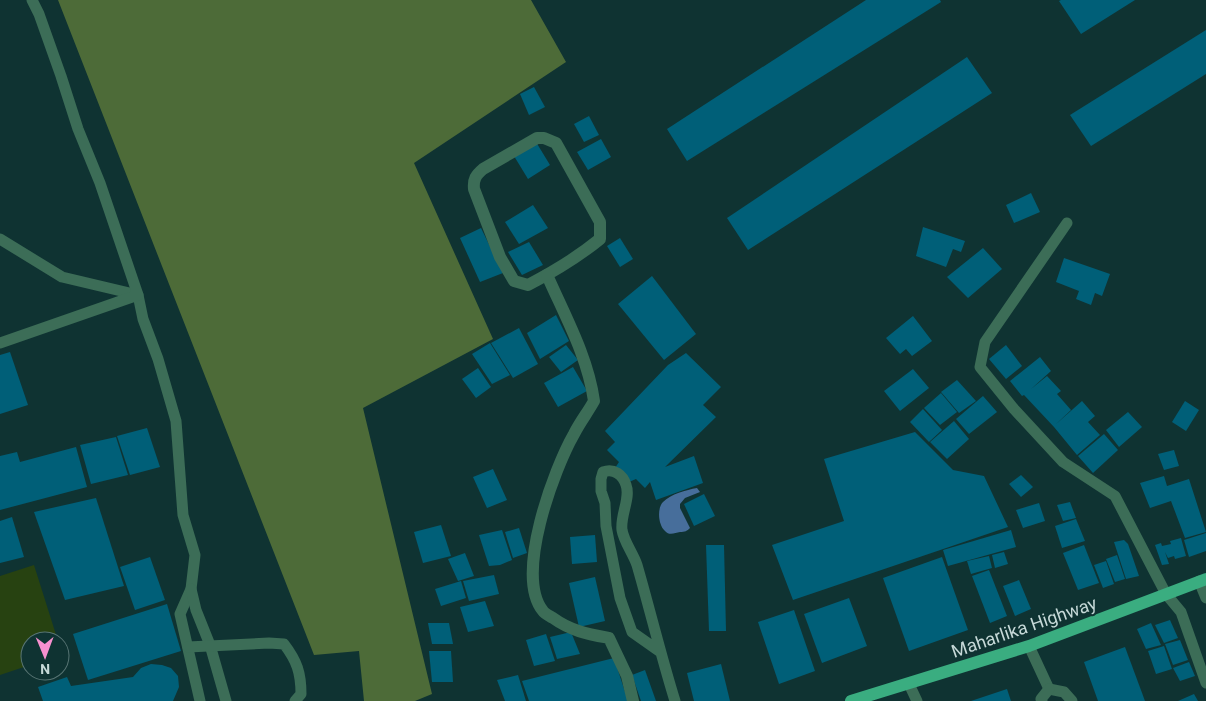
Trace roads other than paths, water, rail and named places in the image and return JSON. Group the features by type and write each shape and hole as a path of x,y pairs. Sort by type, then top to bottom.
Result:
{"main road":[{"name":"Maharlika Highway","path":"851,701 1029,646 1203,580"}],"street":[{"path":"537,138 556,142 600,222 600,239 547,275 528,285 514,281 500,257 474,189 476,175 483,169 537,138"},
{"path":"547,275 586,365 594,401 560,464 544,506 534,549 532,582 543,611 566,628 609,638 627,676 633,701"}],"lane":[{"path":"32,0 55,58 78,130 100,183 138,295 143,319 158,359 176,421 183,515 195,555 191,589 180,614 200,701"},
{"path":"1067,223 986,342 980,367 1014,409 1063,462 1114,496 1166,594 1180,612 1206,684"},
{"path":"0,239 62,278 138,295"},
{"path":"0,343 138,295"},
{"path":"659,651 632,632 620,598 601,491 603,472 608,470 616,472 622,477 627,486 622,514 622,531 636,563 659,651 675,701"},
{"path":"1203,580 1206,598"},
{"path":"191,589 226,701"},
{"path":"188,647 284,644 294,658 301,682 301,694 295,701"},
{"path":"1029,646 1049,689"},
{"path":"909,684 918,701"},
{"path":"1042,701 1041,699 1049,689"},
{"path":"1049,689 1064,692 1072,701"}],"water":[{"path":"697,488 700,492 685,498 680,504 680,508 690,528 683,532 667,533 660,521 659,512 663,502 674,495"}]}
